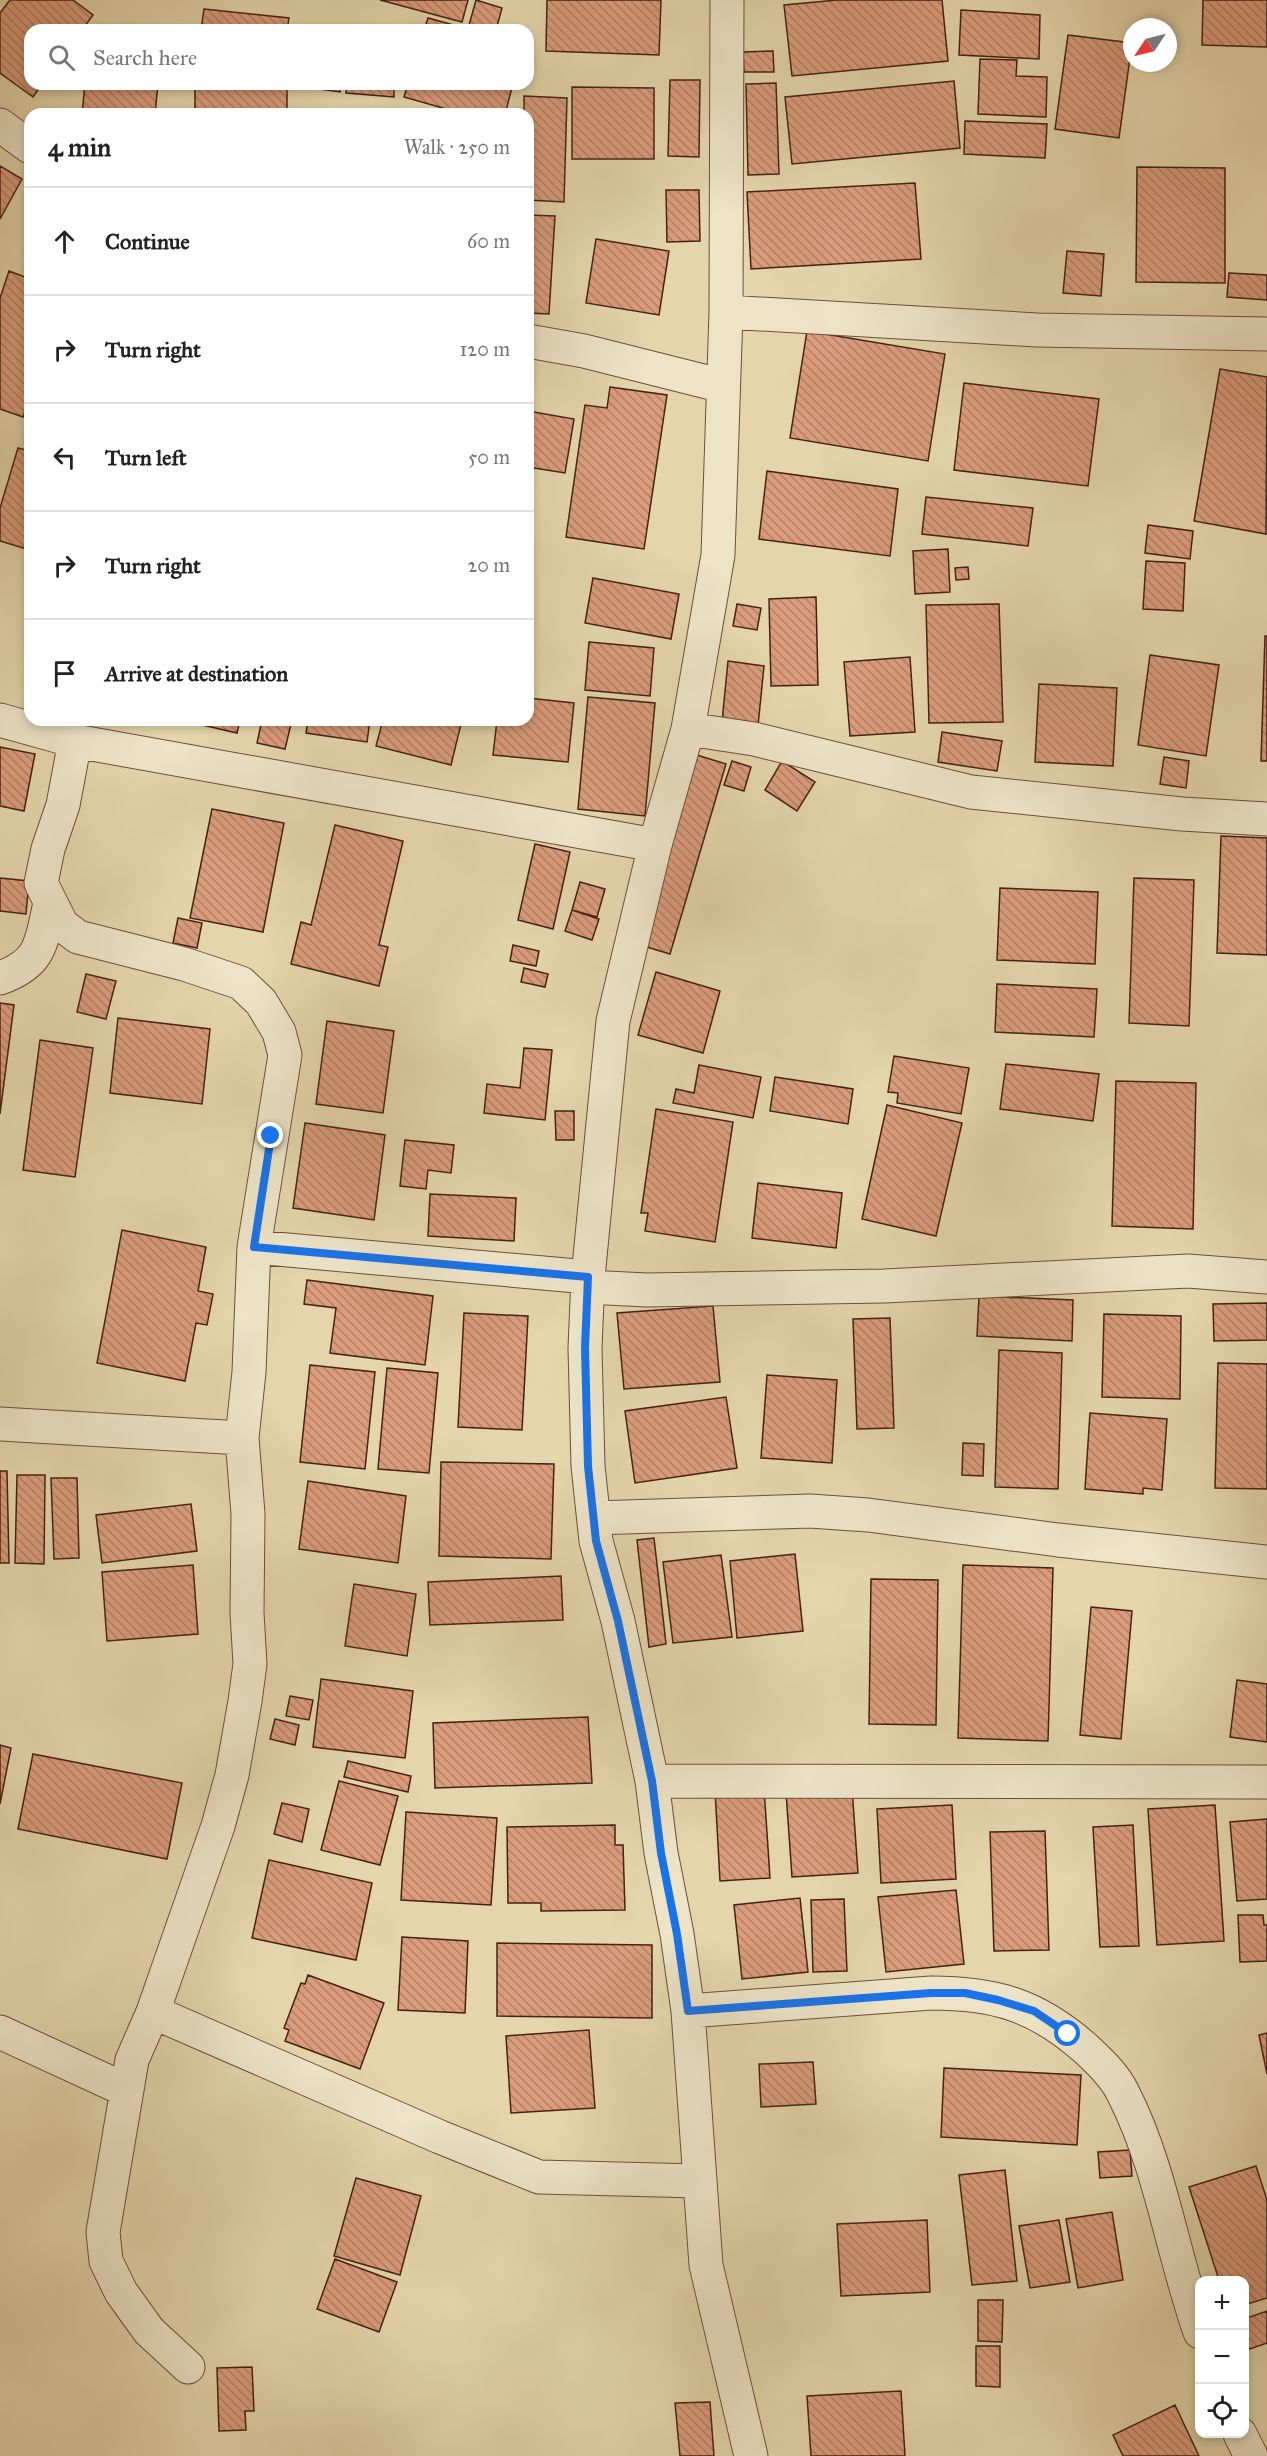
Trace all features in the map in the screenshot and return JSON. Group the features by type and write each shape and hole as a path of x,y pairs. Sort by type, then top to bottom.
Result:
{"street":[{"path":"728,0 726,312 718,555 688,729 655,844 613,1021 588,1282 585,1348 587,1431 596,1541 618,1621 652,1781 661,1853 677,1934 688,2011 706,2265 751,2456"},
{"path":"0,125 24,143"},
{"path":"726,312 1037,330 1267,334"},
{"path":"534,342 584,351 723,386"},
{"path":"0,720 75,741 655,844"},
{"path":"688,729 754,739 971,792 1182,814 1267,819"},
{"path":"75,741 63,805 48,849 41,883 62,925 78,937 184,964 241,983 261,1002 279,1032 285,1055 282,1089 254,1247 249,1372 242,1438 248,1514 247,1613 250,1664 245,1701 232,1775 218,1826 153,2012 132,2060 103,2232 106,2261 122,2292 149,2331 188,2367"},
{"path":"0,978 17,972 34,958 40,948 50,903"},
{"path":"254,1247 647,1290 884,1286 1188,1271 1267,1277"},
{"path":"0,1424 242,1438"},
{"path":"594,1518 810,1511 868,1515 1058,1540 1267,1562"},
{"path":"652,1781 1267,1782"},
{"path":"688,2011 931,1993 965,1993 1034,2011 1068,2034 1101,2062 1123,2091 1149,2152 1182,2283 1199,2330"},
{"path":"153,2012 440,2137 539,2177 699,2181"},
{"path":"0,2032 126,2090"},
{"path":"1242,2438 1251,2456"}],"building":[{"path":"10,0 73,0 93,15 86,24 24,24 24,90 38,90 33,97 0,73 0,13"},
{"path":"380,0 468,0 462,22"},
{"path":"476,0 502,8 498,24 469,24"},
{"path":"547,0 661,0 659,55 546,51"},
{"path":"837,0 942,0 948,61 792,76 784,5"},
{"path":"1203,0 1267,0 1267,47 1202,45"},
{"path":"204,9 289,18 288,24 202,24"},
{"path":"961,10 1040,15 1039,59 959,55"},
{"path":"428,18 450,24 426,24"},
{"path":"1068,35 1123,42 1123,72 1128,72 1119,138 1055,129"},
{"path":"773,51 774,72 744,72 743,52"},
{"path":"980,59 1017,60 1016,76 1047,77 1046,117 978,114"},
{"path":"670,80 700,80 699,157 668,156"},
{"path":"954,81 960,148 792,164 785,97"},
{"path":"776,83 779,174 748,175 746,84"},
{"path":"572,87 654,88 654,159 572,159"},
{"path":"84,90 157,90 156,108 83,108"},
{"path":"195,90 287,90 287,108 195,108"},
{"path":"346,90 394,90 394,97 346,93"},
{"path":"406,90 511,90 507,108 443,108 404,97"},
{"path":"524,96 567,98 564,202 534,200 534,108 524,108"},
{"path":"965,121 1047,124 1045,158 964,154"},
{"path":"0,166 22,179 0,219"},
{"path":"1137,167 1225,168 1225,283 1136,282"},
{"path":"915,183 921,259 751,269 747,192"},
{"path":"666,190 699,190 700,241 667,242"},
{"path":"534,215 555,216 549,314 534,313"},
{"path":"596,239 669,251 659,315 586,303"},
{"path":"1067,251 1104,254 1101,296 1063,293"},
{"path":"9,271 24,277 23,417 0,409 0,298"},
{"path":"1229,273 1267,275 1267,300 1227,297"},
{"path":"807,331 945,354 928,461 790,438"},
{"path":"1220,369 1267,377 1266,534 1194,521"},
{"path":"964,383 1099,399 1088,486 954,470"},
{"path":"610,387 667,395 644,549 566,537 585,405 607,408"},
{"path":"534,412 574,419 565,473 534,468"},
{"path":"18,448 24,450 24,548 0,541 0,508"},
{"path":"767,471 898,489 890,556 759,539"},
{"path":"926,497 1033,508 1028,546 922,534"},
{"path":"1148,525 1193,531 1190,559 1145,553"},
{"path":"948,549 950,592 915,594 913,551"},
{"path":"1146,561 1185,563 1183,611 1143,609"},
{"path":"968,567 969,579 956,580 955,568"},
{"path":"593,578 679,594 671,639 585,623"},
{"path":"816,597 818,685 771,686 769,599"},
{"path":"737,604 761,608 757,630 733,626"},
{"path":"999,604 1003,722 929,723 926,605"},
{"path":"1265,636 1267,636 1267,761 1261,761"},
{"path":"589,642 654,648 650,696 585,690"},
{"path":"1150,655 1219,665 1206,756 1138,745"},
{"path":"910,657 915,732 850,736 844,662"},
{"path":"728,661 764,666 758,726 722,722"},
{"path":"1039,684 1117,688 1113,766 1035,762"},
{"path":"588,697 655,703 645,816 578,809"},
{"path":"534,699 574,703 568,762 493,755 496,726 534,726"},
{"path":"206,726 239,726 237,733"},
{"path":"261,726 291,726 285,749 257,743"},
{"path":"307,726 369,726 367,742 306,733"},
{"path":"381,726 461,726 451,765 376,746"},
{"path":"942,732 1002,741 997,771 938,762"},
{"path":"0,747 35,754 24,811 0,806"},
{"path":"697,755 726,764 670,954 640,945"},
{"path":"1164,757 1189,761 1186,788 1160,784"},
{"path":"732,761 751,767 744,791 724,785"},
{"path":"782,761 815,782 797,811 765,790"},
{"path":"212,809 284,823 263,932 190,918"},
{"path":"335,825 403,841 379,945 388,947 379,986 291,964 301,922 311,925"},
{"path":"1221,836 1267,838 1267,955 1217,953"},
{"path":"535,844 570,852 553,929 518,920"},
{"path":"0,878 29,881 26,914 0,911"},
{"path":"1134,878 1194,880 1189,1026 1129,1023"},
{"path":"580,882 605,889 597,917 572,910"},
{"path":"1000,888 1098,892 1095,964 997,960"},
{"path":"572,910 599,919 592,940 565,931"},
{"path":"178,918 202,923 197,948 173,943"},
{"path":"513,945 539,951 536,966 510,961"},
{"path":"524,968 548,974 545,987 521,982"},
{"path":"656,972 720,991 703,1053 638,1035"},
{"path":"86,974 116,981 106,1019 77,1012"},
{"path":"997,984 1097,989 1094,1037 995,1032"},
{"path":"0,1003 14,1005 0,1114"},
{"path":"118,1018 210,1029 202,1104 110,1093"},
{"path":"327,1021 394,1031 383,1113 316,1104"},
{"path":"40,1040 93,1048 75,1177 23,1170"},
{"path":"524,1048 552,1050 545,1120 484,1113 487,1084 520,1088"},
{"path":"894,1056 969,1068 961,1114 897,1103 898,1093 888,1092"},
{"path":"1006,1064 1099,1074 1093,1121 1000,1109"},
{"path":"699,1065 761,1077 753,1118 673,1103 676,1089 694,1093"},
{"path":"775,1077 853,1089 848,1124 770,1111"},
{"path":"1116,1081 1196,1083 1193,1229 1112,1226"},
{"path":"887,1105 962,1123 936,1236 862,1219"},
{"path":"656,1109 733,1122 715,1242 645,1231 648,1213 641,1213"},
{"path":"555,1111 574,1111 574,1140 556,1140"},
{"path":"305,1123 385,1135 374,1220 293,1208"},
{"path":"405,1140 454,1145 451,1173 428,1170 426,1189 400,1186"},
{"path":"758,1183 842,1193 836,1248 752,1238"},
{"path":"430,1194 516,1198 514,1241 428,1236"},
{"path":"122,1230 206,1247 198,1291 213,1294 207,1325 196,1323 185,1381 97,1363"},
{"path":"307,1280 433,1296 425,1365 330,1353 336,1308 304,1304"},
{"path":"979,1296 1073,1300 1072,1341 977,1336"},
{"path":"1267,1303 1267,1340 1214,1341 1213,1304"},
{"path":"713,1306 720,1382 624,1389 617,1313"},
{"path":"464,1313 528,1316 522,1430 458,1427"},
{"path":"1104,1314 1181,1316 1180,1399 1102,1397"},
{"path":"890,1318 894,1428 857,1429 853,1319"},
{"path":"999,1350 1062,1353 1058,1489 995,1487"},
{"path":"1218,1363 1267,1364 1267,1489 1215,1488"},
{"path":"310,1365 375,1372 365,1469 300,1462"},
{"path":"387,1368 438,1373 429,1473 378,1469"},
{"path":"767,1375 837,1380 832,1463 761,1458"},
{"path":"726,1397 737,1468 635,1483 625,1411"},
{"path":"1090,1413 1167,1419 1162,1490 1143,1488 1143,1494 1085,1489"},
{"path":"963,1443 984,1444 983,1476 962,1475"},
{"path":"441,1462 554,1464 551,1559 439,1556"},
{"path":"0,1471 7,1471 9,1563 0,1563"},
{"path":"17,1475 45,1475 44,1564 15,1563"},
{"path":"51,1478 77,1478 79,1558 54,1559"},
{"path":"308,1481 406,1496 398,1563 299,1549"},
{"path":"191,1504 197,1551 102,1563 96,1515"},
{"path":"654,1538 666,1644 649,1647 637,1540"},
{"path":"795,1554 803,1631 737,1638 730,1561"},
{"path":"721,1555 732,1637 673,1643 663,1562"},
{"path":"193,1565 198,1634 107,1641 102,1572"},
{"path":"963,1565 1053,1568 1048,1741 958,1738"},
{"path":"561,1576 563,1620 430,1625 428,1582"},
{"path":"871,1579 938,1580 936,1725 869,1724"},
{"path":"354,1584 416,1594 407,1656 345,1646"},
{"path":"1091,1607 1132,1611 1121,1739 1080,1735"},
{"path":"321,1679 413,1691 405,1758 313,1747"},
{"path":"1237,1680 1267,1684 1267,1742 1230,1737"},
{"path":"290,1696 313,1700 309,1720 286,1716"},
{"path":"588,1717 592,1783 435,1788 433,1723"},
{"path":"275,1719 299,1725 295,1745 270,1739"},
{"path":"0,1745 11,1748 0,1804"},
{"path":"33,1754 182,1783 167,1859 18,1829"},
{"path":"348,1761 411,1776 408,1792 344,1777"},
{"path":"339,1781 398,1796 380,1865 321,1850"},
{"path":"764,1788 770,1878 720,1881 715,1790"},
{"path":"852,1788 858,1873 792,1877 786,1792"},
{"path":"282,1803 309,1809 302,1842 274,1834"},
{"path":"952,1805 956,1879 881,1883 877,1809"},
{"path":"1215,1805 1224,1941 1157,1945 1148,1809"},
{"path":"406,1812 497,1818 491,1905 401,1900"},
{"path":"1267,1819 1267,1899 1237,1901 1230,1822"},
{"path":"615,1825 615,1845 623,1845 625,1910 541,1911 541,1903 508,1903 507,1827"},
{"path":"1133,1825 1139,1946 1100,1947 1093,1827"},
{"path":"1045,1831 1049,1950 994,1951 990,1832"},
{"path":"269,1860 372,1883 356,1960 252,1938"},
{"path":"956,1890 964,1964 886,1972 878,1897"},
{"path":"800,1898 808,1972 742,1979 734,1905"},
{"path":"844,1899 847,1971 813,1972 811,1900"},
{"path":"1238,1915 1263,1915 1264,1925 1267,1925 1267,1961 1240,1962"},
{"path":"402,1937 468,1941 465,2013 398,2010"},
{"path":"497,1943 652,1945 652,2018 497,2016"},
{"path":"308,1975 384,2003 360,2069 285,2041 289,2030 284,2028 301,1983 305,1984"},
{"path":"589,2030 595,2108 511,2113 506,2036"},
{"path":"1267,2033 1267,2074 1259,2035"},
{"path":"813,2062 816,2104 761,2107 759,2064"},
{"path":"944,2068 1081,2075 1077,2145 941,2137"},
{"path":"1130,2150 1132,2176 1100,2178 1098,2152"},
{"path":"1256,2166 1267,2200 1267,2298 1249,2303 1249,2276 1218,2276 1189,2187"},
{"path":"1005,2170 1017,2281 972,2285 959,2175"},
{"path":"356,2178 421,2196 400,2275 334,2256"},
{"path":"1112,2212 1123,2280 1078,2288 1066,2219"},
{"path":"927,2220 930,2292 841,2296 837,2224"},
{"path":"1059,2220 1070,2282 1030,2288 1019,2226"},
{"path":"335,2259 397,2282 379,2332 317,2309"},
{"path":"978,2300 1003,2300 1002,2342 978,2341"},
{"path":"1267,2311 1267,2343 1249,2349 1249,2330 1249,2317"},
{"path":"976,2346 1000,2346 1000,2387 976,2386"},
{"path":"252,2367 254,2411 245,2411 246,2430 219,2431 217,2368"},
{"path":"901,2391 905,2456 811,2456 807,2396"},
{"path":"710,2402 714,2456 680,2456 675,2403"},
{"path":"1175,2405 1199,2456 1123,2456 1113,2435"}],"route":[{"path":"271,1136 254,1247 588,1277 585,1348 588,1466 596,1541 618,1621 652,1781 661,1853 677,1934 688,2011 931,1993 965,1993 1034,2011 1068,2034"}]}
